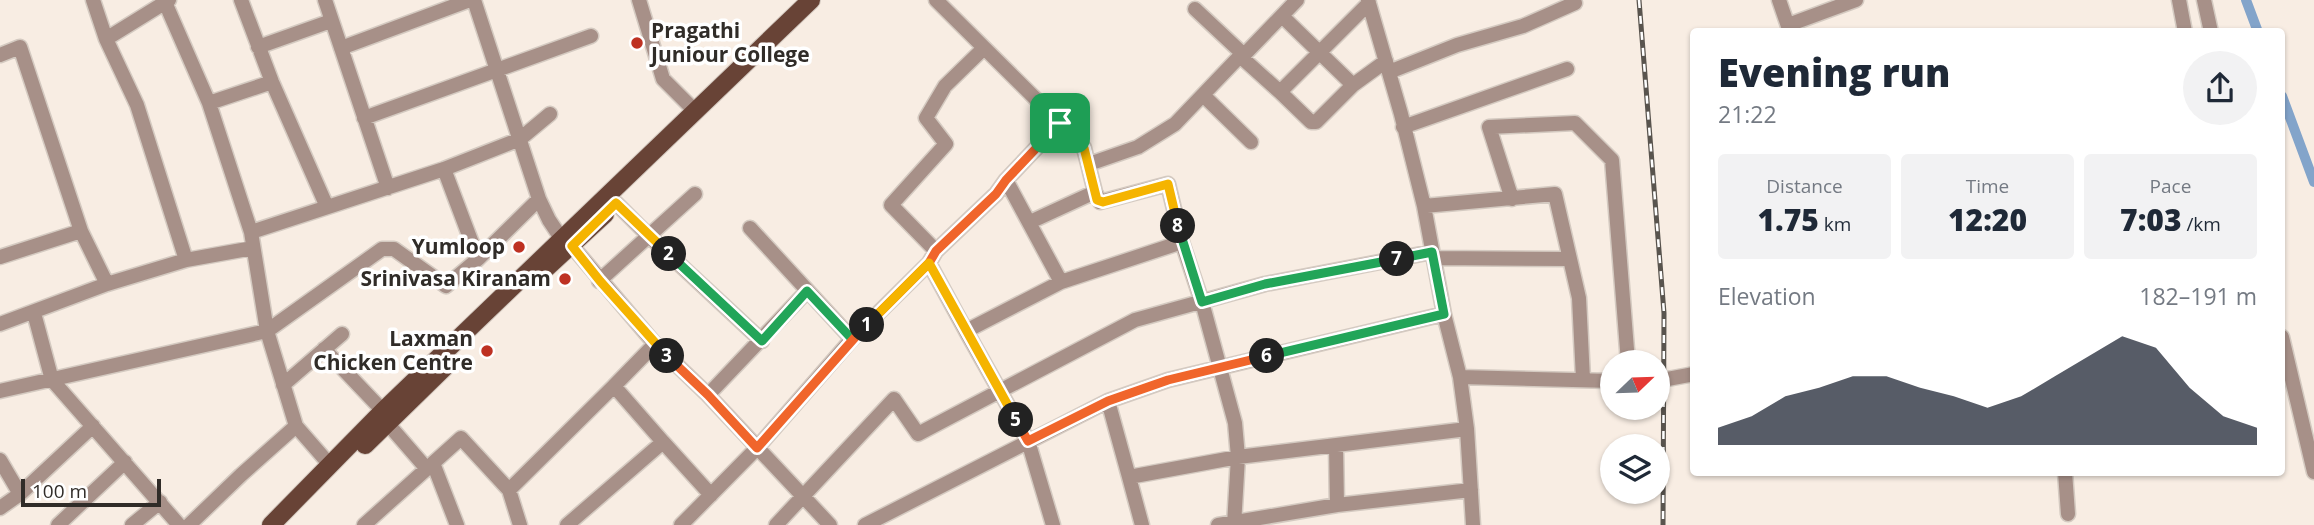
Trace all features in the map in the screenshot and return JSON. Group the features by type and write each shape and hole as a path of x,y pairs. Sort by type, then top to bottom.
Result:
{"main road":[{"path":"271,525 330,464 385,417 541,272 609,195 811,0"},
{"path":"567,242 616,203 826,0"},
{"path":"286,525 385,417"}],"street":[{"path":"93,0 106,38 137,105 186,260"},
{"path":"241,0 272,82 327,207"},
{"path":"325,0 388,188"},
{"path":"341,48 472,0 549,220 655,344 708,395 830,525"},
{"path":"639,0 663,79 695,112"},
{"path":"936,0 1080,142 1089,164 1097,200 1103,202 1168,184 1182,242 1202,302 1235,423 1238,457 1234,523"},
{"path":"1195,9 1244,55 1297,0"},
{"path":"1779,0 1789,28 1856,0"},
{"path":"2179,0 2184,28"},
{"path":"2204,0 2210,28"},
{"path":"106,38 166,1 209,103 251,232 267,331 296,426 330,464"},
{"path":"1280,92 1368,2"},
{"path":"1368,2 1401,114 1424,206 1444,314 1460,377 1474,525"},
{"path":"1089,164 1138,147 1175,124 1240,57 1311,122 1316,122 1353,85 1387,66 1523,26 1575,3"},
{"path":"1282,16 1353,85"},
{"path":"258,47 331,20"},
{"path":"363,118 591,36"},
{"path":"0,55 20,47 80,230 107,284"},
{"path":"984,48 945,86 926,118 946,144 891,205 932,257 965,331 1028,441 1053,525"},
{"path":"1403,127 1567,69"},
{"path":"209,103 272,82"},
{"path":"1203,95 1251,142"},
{"path":"251,232 444,169 520,139 550,114"},
{"path":"681,525 757,448 852,339 996,194 1060,123"},
{"path":"1512,199 1489,127 1575,123 1612,160 1627,350"},
{"path":"444,169 478,259"},
{"path":"1006,180 1061,282"},
{"path":"1030,222 1095,192"},
{"path":"600,281 695,194"},
{"path":"1424,206 1555,194 1579,298 1583,379"},
{"path":"0,391 267,331 382,248 394,249 446,286 540,199"},
{"path":"616,203 762,341"},
{"path":"750,228 852,339"},
{"path":"0,257 80,230"},
{"path":"965,331 1061,282 1182,242"},
{"path":"0,324 107,284 186,260 253,247"},
{"path":"776,525 894,399 918,434 1135,320 1265,284 1433,255 1570,259"},
{"path":"708,395 807,291"},
{"path":"34,313 52,380 179,525"},
{"path":"865,525 1108,401 1168,380 1444,314"},
{"path":"283,385 342,334"},
{"path":"509,489 655,344"},
{"path":"324,349 430,466 457,525"},
{"path":"2285,350 2314,472"},
{"path":"1670,379 1690,375"},
{"path":"1460,377 1600,380"},
{"path":"614,386 711,495"},
{"path":"1108,401 1142,525"},
{"path":"0,508 20,494 93,426"},
{"path":"189,525 296,426"},
{"path":"1129,477 1238,457 1467,429"},
{"path":"364,525 461,438 509,489 520,525"},
{"path":"567,525 663,442"},
{"path":"1336,445 1337,505"},
{"path":"0,460 20,494"},
{"path":"58,525 125,462"},
{"path":"2065,476 2068,514"},
{"path":"1219,525 1337,505 1471,490"},
{"path":"132,525 160,502"}],"waterway":[{"path":"2246,0 2256,28"},
{"path":"2285,104 2314,182"}],"railway":[{"path":"1639,0 1664,313 1663,525"}],"place":[{"name":"Pragathi Juniour College","path":"637,43"},
{"name":"Yumloop","path":"519,247"},
{"name":"Srinivasa Kiranam","path":"565,279"},
{"name":"Laxman Chicken Centre","path":"487,351"}],"route":[{"path":"1060,123 996,194 936,251 929,263 852,339 807,291 762,341 616,203 572,246 655,344 708,395 757,448 852,339 891,301 929,263 1028,441 1108,401 1168,380 1444,314 1432,252 1265,284 1202,302 1182,242 1168,184 1100,202 1097,200 1084,148 1060,123"}]}
